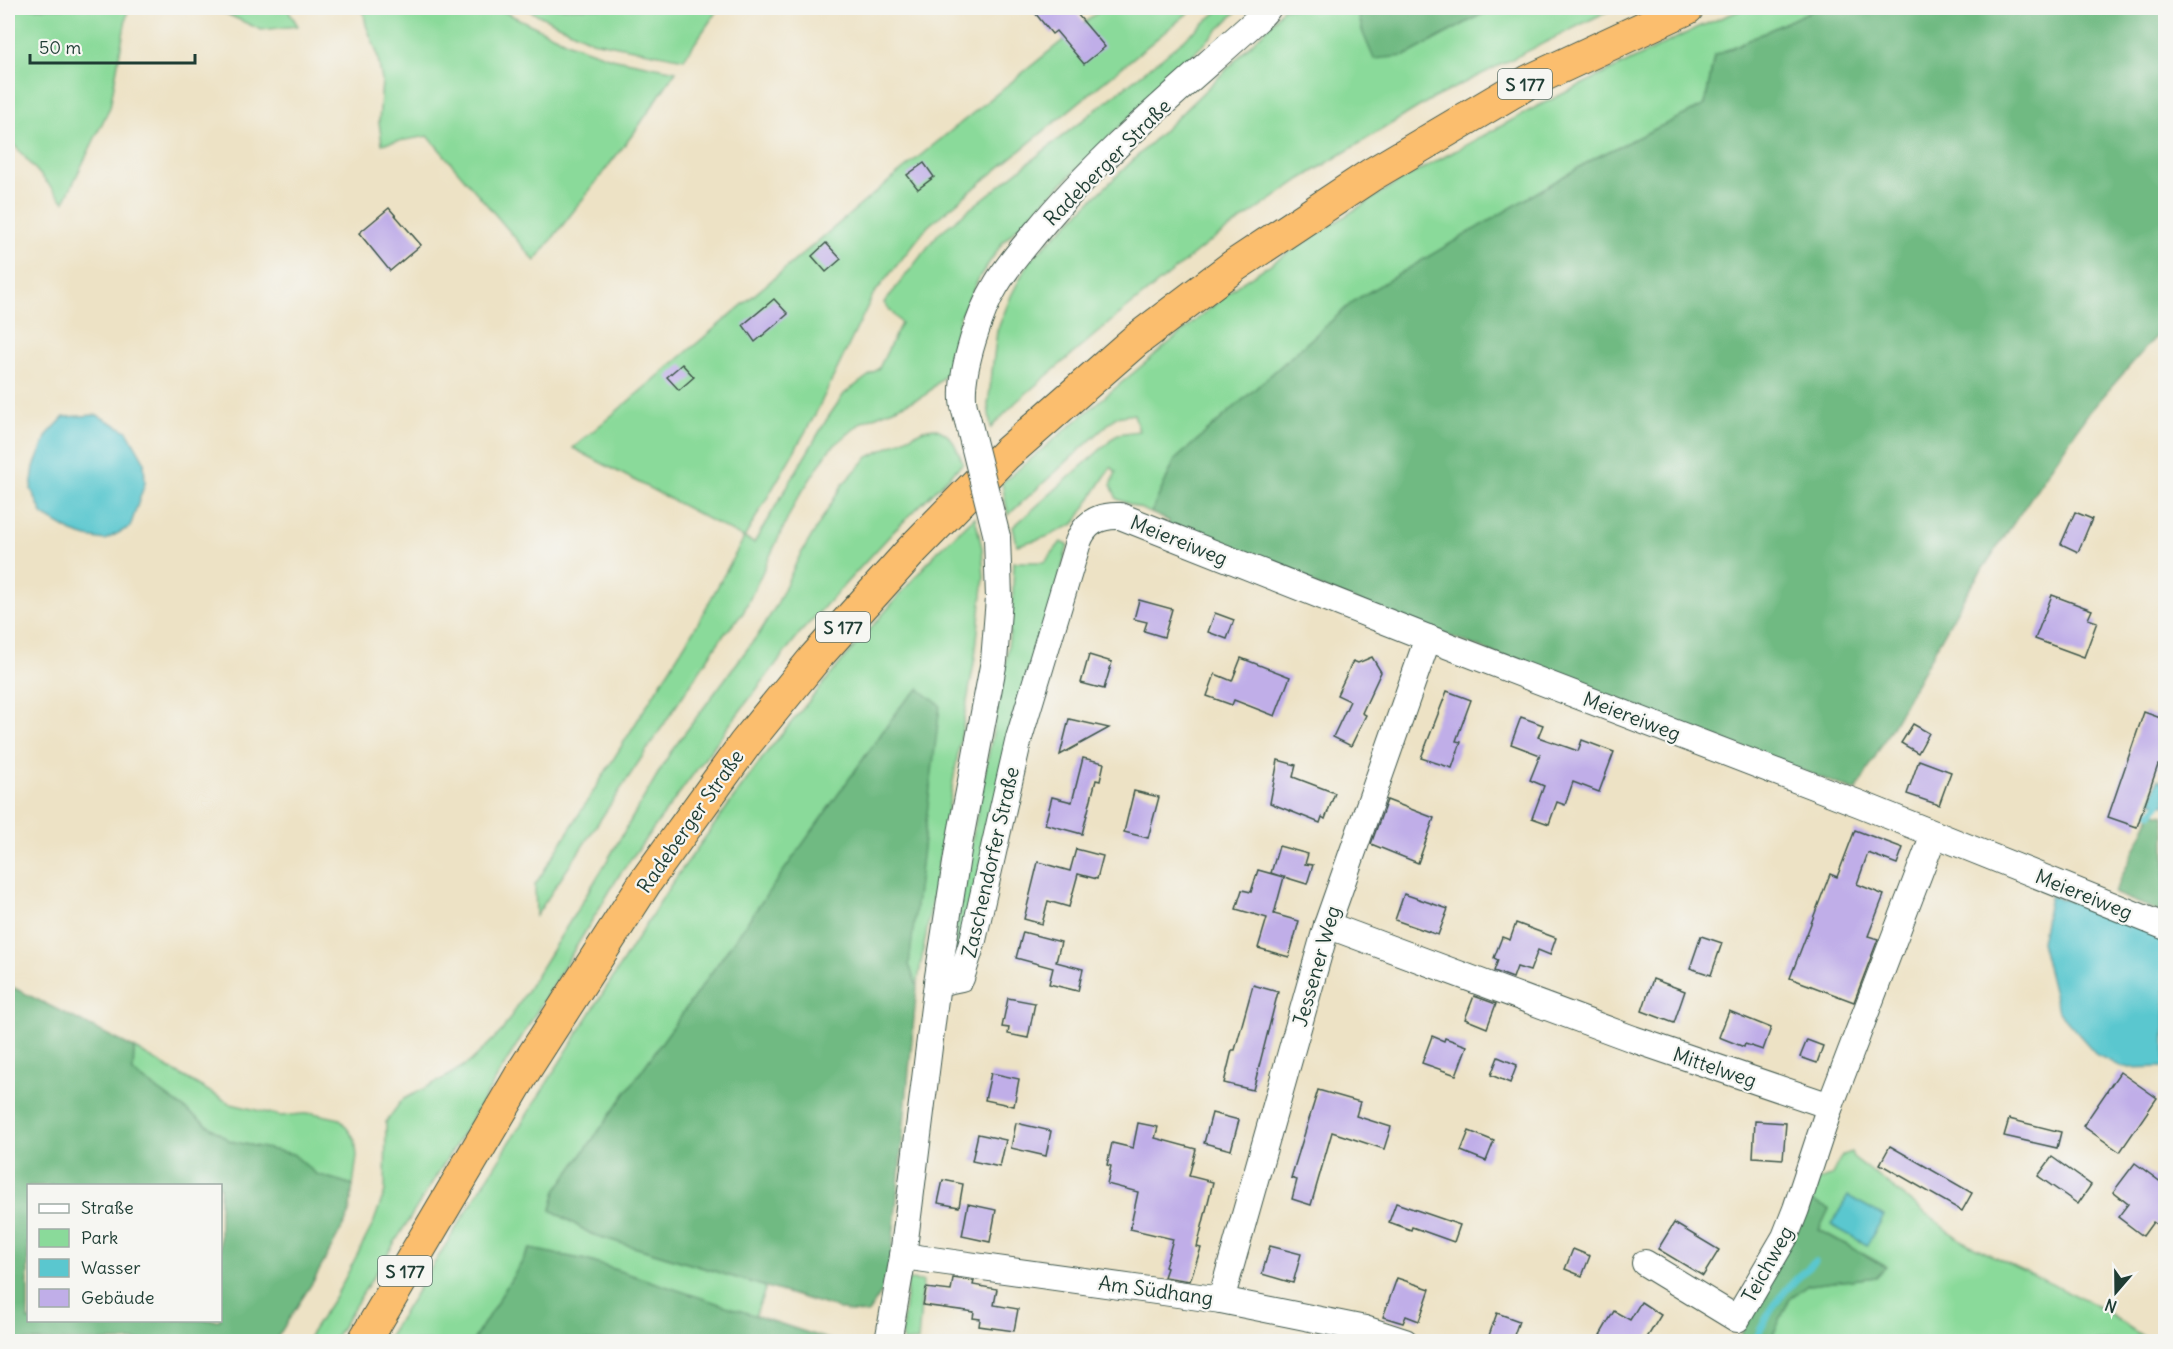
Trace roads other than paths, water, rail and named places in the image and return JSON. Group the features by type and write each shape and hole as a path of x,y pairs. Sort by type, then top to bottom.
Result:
{"highway":[{"name":"Radeberger Straße","path":"364,1341 525,1069 646,881 745,744 815,658 906,557 1006,454 1135,341 1234,266 1371,175 1530,81 1687,8"}],"street":[{"name":"Radeberger Straße","path":"937,983 959,844 994,661 999,598 998,537 963,399 967,365 978,326 995,286 1066,196 1268,8"},
{"name":"Meiereiweg","path":"1097,520 1107,515 1120,516 2166,927"},
{"name":"Zaschendorfer Straße","path":"937,983 961,978 973,940 1019,738 1082,531 1097,520"},
{"name":"Jessener Weg","path":"1221,1300 1328,925 1428,638"},
{"path":"1830,1106 1934,834"},
{"name":"Mittelweg","path":"1328,925 1633,1039 1830,1106"},
{"path":"888,1341 903,1256 937,983"},
{"name":"Teichweg","path":"1645,1263 1737,1319 1785,1237 1830,1106"},
{"name":"Am Südhang","path":"903,1256 1221,1300 1365,1329 1405,1341"}],"water":[{"path":"97,415 127,431 144,461 145,483 130,527 105,540 72,532 43,515 31,489 34,467 47,435 64,417"},
{"path":"2158,779 2165,783 2165,805 2151,801"},
{"path":"2050,896 2109,914 2165,941 2165,1067 2124,1068 2097,1055 2058,1011 2041,942"},
{"path":"1848,1196 1884,1216 1867,1245 1831,1225"}],"waterway":[{"path":"2151,813 2159,804"},
{"path":"1755,1342 1766,1318 1780,1298 1815,1262"}]}
